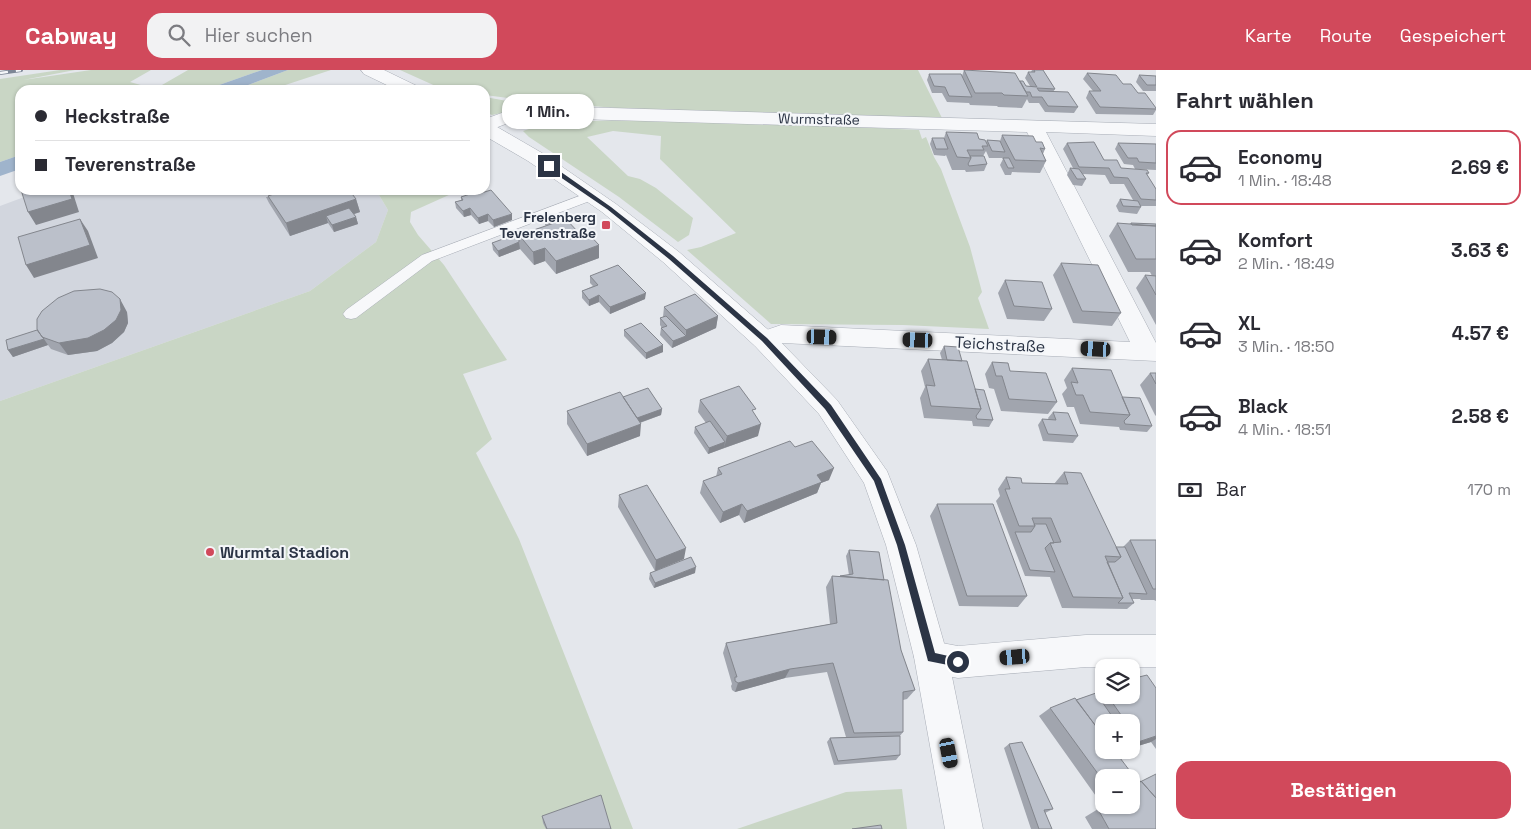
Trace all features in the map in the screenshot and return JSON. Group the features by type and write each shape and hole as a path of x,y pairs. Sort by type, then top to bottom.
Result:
{"street":[{"path":"370,70 401,85"},
{"name":"Wurmstraße","path":"490,125 514,115 543,112 875,120 1156,130"},
{"name":"Teichstraße","path":"1034,127 1152,352"},
{"path":"490,130 535,157 609,208 668,255 764,340 828,407 877,479 901,545 931,657 964,829"},
{"name":"Teichstraße","path":"764,340 781,334 1152,352"},
{"path":"931,657 958,662 1086,650 1156,651"}],"lane":[{"path":"351,314 427,258 590,196"}],"shaded area":[{"path":"30,195 379,195 388,210 376,242 310,291 0,401 0,206"}],"green space":[{"path":"60,70 75,70 23,80 91,70 151,70 130,82 141,85 15,85 15,157 0,162 0,79"},
{"path":"188,70 262,70 219,85 162,85"},
{"path":"288,70 331,70 285,85 248,85"},
{"path":"400,70 918,70 943,120 642,110 540,102 490,96 490,85 433,85"},
{"path":"490,98 534,106 490,114"},
{"path":"635,117 919,130 922,139 926,137 941,169 970,247 982,292 978,298 989,329 903,325 771,324 687,250 701,247 736,233 660,159 661,136 613,131 587,137 628,176 640,179 656,188 693,218 689,235 678,242 619,197 529,137 523,131 550,122 628,120"},
{"path":"379,195 449,195 411,212 410,222 418,235 444,265 507,360 463,374 492,439 476,453 519,539 633,829 0,829 0,401 310,291 376,242 388,210"},
{"path":"902,789 907,829 737,829 846,792"}],"water":[{"path":"262,70 288,70 248,85 219,85"},
{"path":"15,157 15,171 0,176 0,162"}],"building":[{"path":"964,70 1015,73 1028,96 1004,95 1002,93 975,93"},
{"path":"1034,70 1043,70 1055,89 1037,88 1039,91 1068,92 1078,107 1048,106 1042,97 1032,97 1030,92 1026,92 1020,81 1023,81 1026,86 1037,87 1028,72 1035,72"},
{"path":"1087,73 1116,75 1123,84 1131,84 1138,93 1145,93 1156,109 1100,107 1089,91 1101,91"},
{"path":"929,74 961,74 972,97 949,96 945,87 934,86"},
{"path":"1139,75 1156,76 1156,85 1147,85"},
{"path":"946,132 977,133 979,139 985,140 988,146 982,146 984,150 967,150 971,158 957,157"},
{"path":"1002,135 1033,136 1036,142 1042,142 1045,149 1040,148 1046,161 1015,160"},
{"path":"932,138 944,138 948,149 936,149"},
{"path":"987,140 1000,141 1005,152 992,151"},
{"path":"1094,142 1104,160 1117,160 1121,168 1147,170 1149,173 1146,173 1156,189 1156,200 1141,199 1128,178 1114,177 1109,168 1079,167 1067,143"},
{"path":"1118,143 1156,144 1156,163 1139,162 1137,158 1128,158"},
{"path":"970,156 984,156 987,164 969,166"},
{"path":"1003,158 1009,158 1014,168 1008,168"},
{"path":"1070,168 1079,169 1086,179 1077,179"},
{"path":"490,190 512,214 493,220 488,214 478,218 470,208 463,211 455,202 463,200 461,197 467,195 490,195"},
{"path":"23,195 71,195 72,199 28,212"},
{"path":"353,195 356,199 286,223 268,196"},
{"path":"1120,199 1138,201 1141,207 1123,206"},
{"path":"349,208 356,217 332,225 326,216"},
{"path":"551,216 555,220 549,223 545,218"},
{"path":"80,219 90,245 26,265 18,237"},
{"path":"566,219 578,232 585,230 599,245 556,261 545,248 533,252 519,235"},
{"path":"1117,223 1156,226 1156,259 1136,259"},
{"path":"1131,223 1156,224 1156,226 1132,225"},
{"path":"522,232 523,234 519,235 519,242 498,251 492,243"},
{"path":"1061,263 1098,265 1121,313 1082,311"},
{"path":"618,265 646,293 610,307 599,295 589,300 582,291 598,285 590,276"},
{"path":"1145,275 1156,276 1156,295"},
{"path":"1005,280 1042,282 1052,309 1014,306"},
{"path":"100,289 112,292 120,299 121,310 116,320 104,330 88,338 59,343 42,337 37,329 37,319 42,311 58,298 74,291"},
{"path":"695,294 718,316 686,330 664,307"},
{"path":"666,316 686,336 673,341 661,328 667,326 660,318"},
{"path":"641,323 663,345 646,353 624,330"},
{"path":"37,330 44,339 8,350 6,340"},
{"path":"944,346 958,347 962,361 947,360"},
{"path":"928,359 967,361 981,409 931,406 926,385 935,386"},
{"path":"992,362 1008,363 1010,371 1046,373 1057,402 1009,399 1002,376 996,376"},
{"path":"1072,368 1111,370 1130,415 1090,412 1083,395 1076,395 1071,382 1078,383"},
{"path":"1150,373 1156,373 1156,384"},
{"path":"739,386 756,409 752,410 761,424 727,436 700,400"},
{"path":"648,388 662,409 637,418 623,397"},
{"path":"975,389 984,390 993,420 977,419 976,416 981,409"},
{"path":"620,392 641,424 587,444 567,411"},
{"path":"1122,397 1140,398 1152,426 1125,424 1124,421 1130,415"},
{"path":"1053,412 1068,413 1078,436 1048,434 1042,419 1056,420"},
{"path":"710,421 725,442 709,448 695,427"},
{"path":"790,441 795,447 812,441 834,468 817,475 822,482 747,511 742,504 723,512 703,481 722,474 718,468"},
{"path":"1064,472 1081,473 1121,557 1105,556 1123,598 1073,597 1050,543 1061,542 1051,518 1032,518 1035,526 1019,526 1005,489 1010,489 1006,477 1021,478 1022,483 1068,484"},
{"path":"647,485 686,548 656,560 619,495"},
{"path":"937,504 993,504 1027,596 967,596"},
{"path":"1034,524 1046,524 1054,543 1050,543 1045,548 1055,572 1030,570 1015,532 1031,532 1035,526"},
{"path":"1130,540 1156,540 1156,589 1153,589"},
{"path":"1116,547 1125,547 1147,594 1129,593 1134,603 1118,603 1123,598 1107,562 1115,562 1121,557"},
{"path":"849,550 879,552 884,580 840,576 853,574"},
{"path":"691,557 696,567 655,583 650,573"},
{"path":"832,576 888,580 901,650 915,690 903,692 903,732 854,733 833,663 790,669 738,683 735,681 735,677 737,677 726,643 837,623"},
{"path":"1147,675 1156,688 1156,736 1140,741 1140,714 1120,714 1113,704 1140,704 1140,677"},
{"path":"1095,693 1095,704 1104,704 1110,714 1095,714 1095,725 1076,700"},
{"path":"1075,698 1095,725 1095,759 1121,759 1128,769 1095,770 1050,708"},
{"path":"900,736 900,755 838,761 830,738"},
{"path":"1022,742 1053,809 1044,810 1052,829 1039,829 1009,744"},
{"path":"1156,774 1156,798 1141,781"},
{"path":"1141,781 1156,798 1156,829 1109,829 1101,814 1140,814"},
{"path":"601,795 611,829 547,829 542,816"},
{"path":"881,825 882,829 852,829"}],"railway":[{"path":"0,73 21,70"}],"place":[{"name":"Frelenberg Teverenstraße","path":"606,225"},
{"name":"Wurmtal Stadion","path":"210,552"}],"route":[{"path":"549,166 609,208 671,257 764,340 828,407 877,479 901,545 931,657 958,662"}]}
